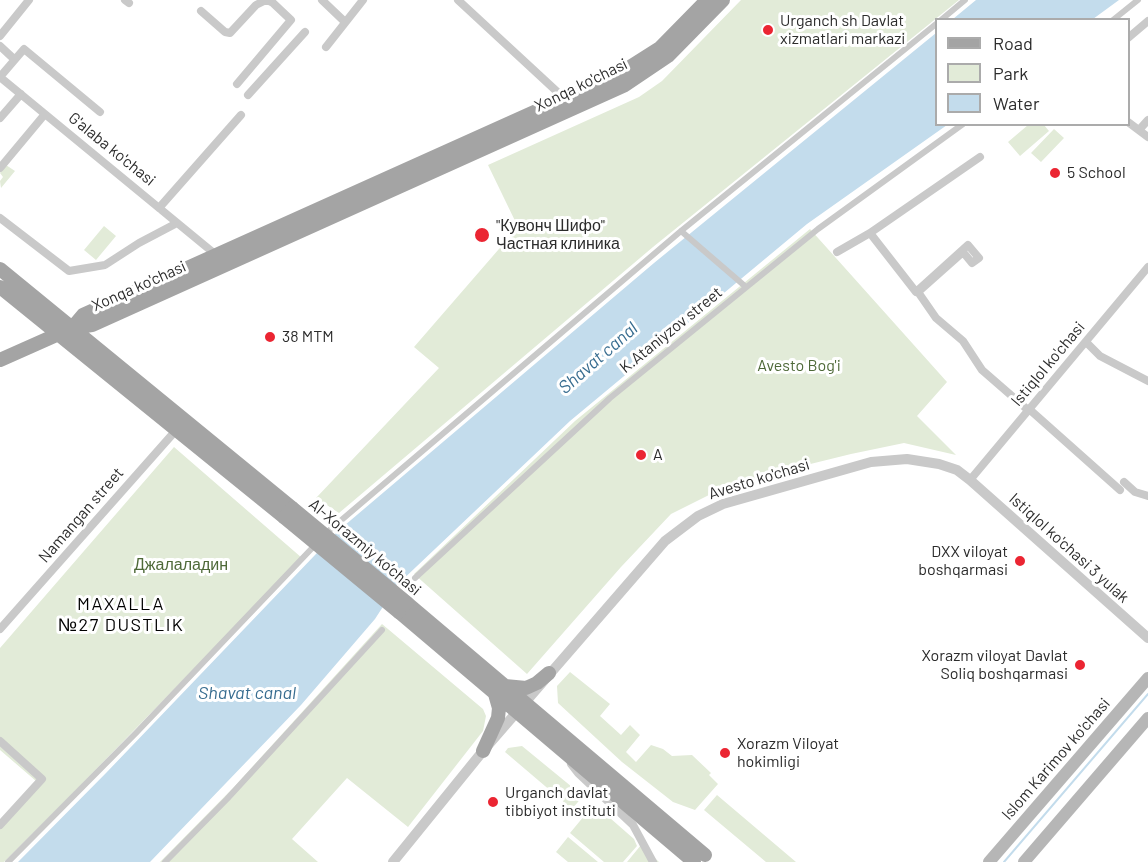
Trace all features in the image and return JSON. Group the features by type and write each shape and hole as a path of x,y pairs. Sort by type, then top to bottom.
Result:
{"main road":[{"name":"Xonqa ko'chasi","path":"72,328 92,325 452,157 619,74 660,48 707,0"},
{"name":"Xonqa ko'chasi","path":"72,328 83,315 215,254 625,85 668,56 723,0"},
{"name":"Al-Xorazmiy ko’chasi","path":"0,269 72,328 180,425"},
{"name":"Al-Xorazmiy ko’chasi","path":"0,287 58,334 180,425 288,513 700,859"},
{"path":"0,360 72,328"},
{"path":"483,750 498,718 500,690 526,688 537,683 549,673"},
{"name":"Islom Karimov ko'chasi","path":"989,862 1148,678"},
{"name":"Al-Xorazmiy ko’chasi","path":"521,707 556,745 700,859"},
{"path":"1024,862 1148,718"}],"street":[{"path":"0,36 29,0"},
{"path":"322,0 345,22"},
{"path":"326,47 363,0"},
{"path":"458,0 566,99"},
{"path":"944,18 965,0"},
{"path":"1116,18 1138,0"},
{"path":"201,11 225,32 230,33 256,5 264,1 273,3 291,20 237,84"},
{"path":"1130,36 1148,21"},
{"path":"8,862 136,733 330,529 681,231 935,25"},
{"path":"248,95 305,32"},
{"path":"0,46 14,59"},
{"name":"G'alaba ko'chasi","path":"100,112 24,49 0,77 215,254"},
{"path":"0,118 21,94"},
{"name":"G'alaba ko'chasi","path":"0,168 45,114"},
{"name":"G'alaba ko'chasi","path":"159,208 241,114"},
{"path":"1140,130 1148,120"},
{"path":"1130,123 1148,137"},
{"name":"K.Ataniyzov street","path":"415,578 610,398 818,229 960,126"},
{"path":"837,252 870,233 980,157"},
{"path":"0,218 69,271 105,265 139,243 177,223"},
{"path":"681,231 746,287"},
{"path":"870,233 916,291 968,245 979,258 972,263 963,252 918,292 936,318 963,341 982,370 1029,410 1122,486 1148,496"},
{"name":"Istiqlol ko'chasi","path":"970,480 1148,267"},
{"path":"1086,342 1100,356 1148,381"},
{"name":"Namangan street","path":"0,629 180,425"},
{"name":"Avesto ko'chasi","path":"393,862 483,750 665,541 698,516 716,506 829,473 889,460 918,460 939,464 957,470 970,480"},
{"name":"Istiqlol ko'chasi 3 yulak","path":"970,480 1148,638"},
{"path":"165,862 227,799 382,630"},
{"path":"0,741 42,779 0,825"},
{"path":"556,745 578,773 633,825 653,862"}],"green space":[{"path":"741,0 959,0 653,247 339,513 316,498 439,368 414,347 518,227 488,165 639,97 662,81"},
{"path":"1027,126 1045,126 1049,131 1020,156 1008,142"},
{"path":"1054,129 1064,138 1041,162 1031,153"},
{"path":"6,165 15,171 1,188 0,181 3,177 0,173"},
{"path":"104,226 116,236 96,260 84,250"},
{"name":"Avesto Bog'i","path":"810,229 947,382 917,416 956,455 904,443 782,471 715,492 671,514 527,674 414,574 575,421"},
{"name":"Джалаладин","path":"174,447 302,558 69,797 4,862 0,862 0,824 36,781 0,750 0,648"},
{"path":"382,624 483,709 486,716 483,731 408,827 347,778 292,839 318,862 160,862 234,787"},
{"path":"570,672 610,704 600,716 621,735 630,725 640,735 626,752 636,762 651,745 663,749 672,756 692,755 711,773 709,775 718,784 695,810 673,802 622,762 558,703 557,686"},
{"path":"522,746 583,796 572,809 505,752 508,748"},
{"path":"717,795 796,862 766,862 704,810"},
{"path":"594,804 634,839 637,846 623,862 604,862 570,833"},
{"path":"568,837 598,862 568,862 556,852"},
{"path":"641,845 659,862 627,862"}],"water":[{"path":"976,0 1119,0 1094,18 954,18"},
{"name":"Shavat canal","path":"935,34 935,126 946,126 807,224 570,421 397,585 375,619 301,705 150,862 18,862 338,531 654,263"}],"waterway":[{"path":"1004,862 1148,694"}],"place":[{"name":"Urganch sh Davlat xizmatlari markazi","path":"768,30"},
{"name":"5 School","path":"1055,173"},
{"name":"\"Кувонч Шифо\" Частная клиника","path":"482,235"},
{"name":"38 MTM","path":"270,337"},
{"name":"A","path":"641,455"},
{"name":"DXX viloyat boshqarmasi","path":"1020,561"},
{"name":"Xorazm viloyat Davlat Soliq boshqarmasi","path":"1080,665"},
{"name":"Xorazm Viloyat hokimligi","path":"725,753"},
{"name":"Urganch davlat tibbiyot instituti","path":"493,802"}],"district":[{"name":"MAXALLA №27 DUSTLIK","path":"121,614"}]}
